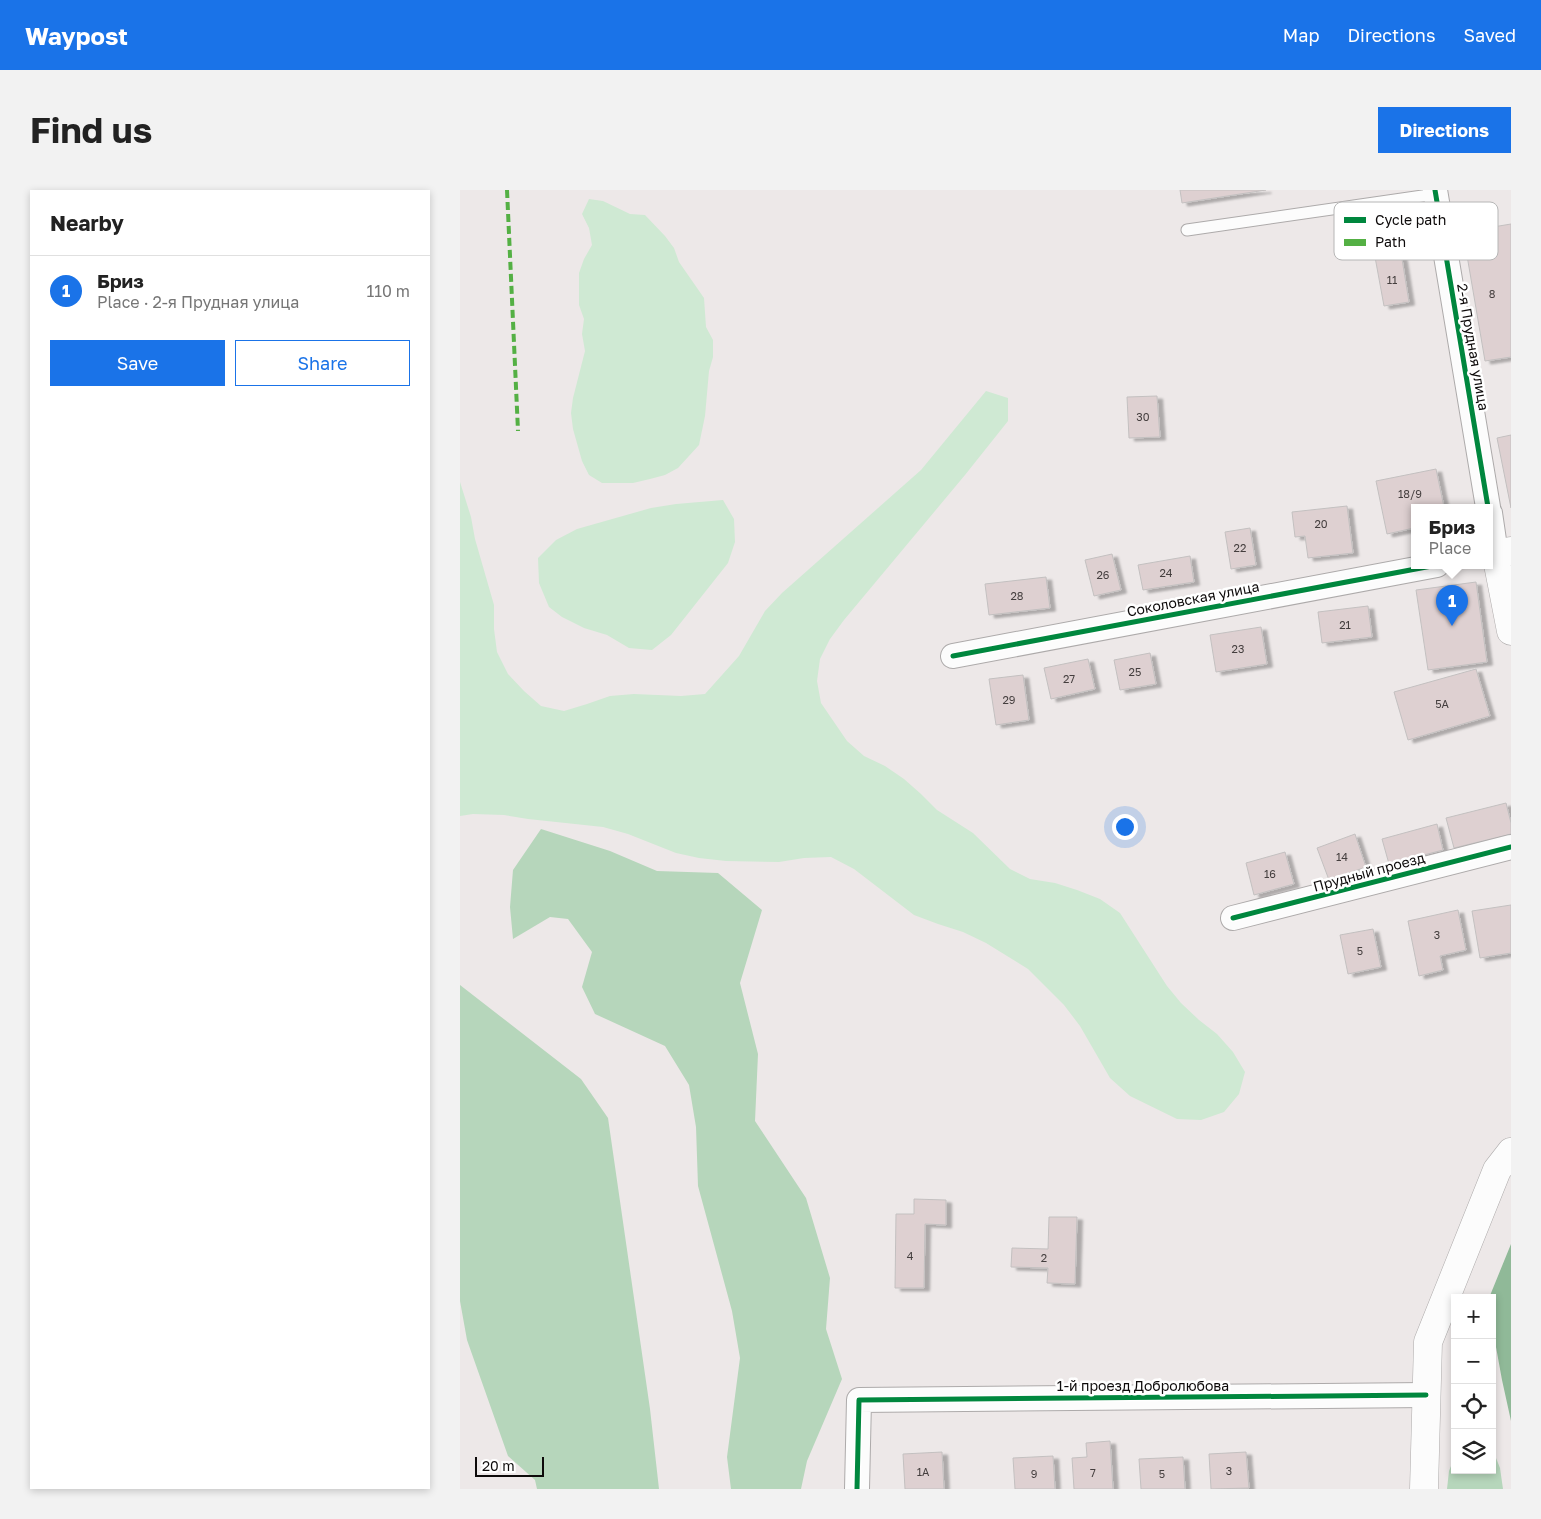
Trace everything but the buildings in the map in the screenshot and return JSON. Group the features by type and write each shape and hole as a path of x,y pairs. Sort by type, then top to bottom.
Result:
{"street":[{"name":"2-я Прудная улица","path":"1446,260 1487,504"},
{"path":"1493,526 1511,631"},
{"name":"Соколовская улица","path":"953,656 1416,569"},
{"name":"Прудный проезд","path":"1234,918 1511,846"},
{"path":"1424,1489 1428,1342 1496,1170 1511,1152"},
{"name":"1-й проезд Добролюбова","path":"857,1489 859,1400 1426,1395"}],"lane":[{"path":"1370,202 1435,192"},
{"path":"1187,230 1334,207"}],"shaded area":[{"path":"589,199 603,201 630,214 645,215 665,236 674,248 679,262 704,298 706,327 713,340 713,357 709,371 705,416 699,445 678,468 665,475 633,483 602,483 589,475 582,461 573,429 571,413 573,398 585,351 582,334 584,319 579,305 579,273 592,245 589,228 582,214"},
{"path":"986,391 1008,398 1008,421 830,639 820,659 817,681 821,703 847,741 864,756 885,766 904,779 937,810 973,833 1010,869 1030,879 1055,883 1100,899 1120,913 1167,986 1181,1003 1217,1034 1233,1052 1245,1072 1239,1094 1224,1112 1201,1120 1177,1119 1130,1096 1110,1078 1080,1026 1064,1005 1028,969 986,943 963,932 914,915 854,869 831,857 804,858 779,862 726,861 676,853 628,834 603,827 504,815 473,814 460,816 460,482 494,605 494,629 497,652 508,674 541,706 564,711 610,696 705,694 739,656 765,611 782,593 921,470"},
{"path":"723,500 734,519 735,542 728,563 671,635 652,650 629,648 607,635 584,628 562,617 549,607 539,583 538,558 556,540 577,529 651,508"},
{"path":"541,829 610,851 657,871 718,873 762,910 740,983 758,1054 755,1121 806,1198 830,1278 826,1329 842,1379 807,1461 801,1489 731,1489 727,1457 740,1358 732,1311 698,1186 696,1127 689,1085 665,1046 595,1014 582,987 592,952 568,919 550,917 513,939 510,907 513,870"},
{"path":"460,985 581,1079 608,1118 650,1409 659,1489 537,1489 535,1480 508,1456 467,1340 460,1301"},
{"path":"1511,1244 1511,1421 1496,1347 1496,1294 1491,1294"},
{"path":"1496,1458 1500,1468 1503,1489 1447,1489 1451,1466 1451,1474 1496,1474"}],"marked path":[{"path":"507,190 518,431"}],"cycle path":[{"path":"1435,190 1437,202"},
{"path":"1447,260 1487,504"},
{"path":"953,656 1416,569"},
{"path":"1233,918 1511,847"},
{"path":"857,1489 859,1400 1426,1395"}],"place":[{"name":"Бриз","path":"1452,626"}]}
